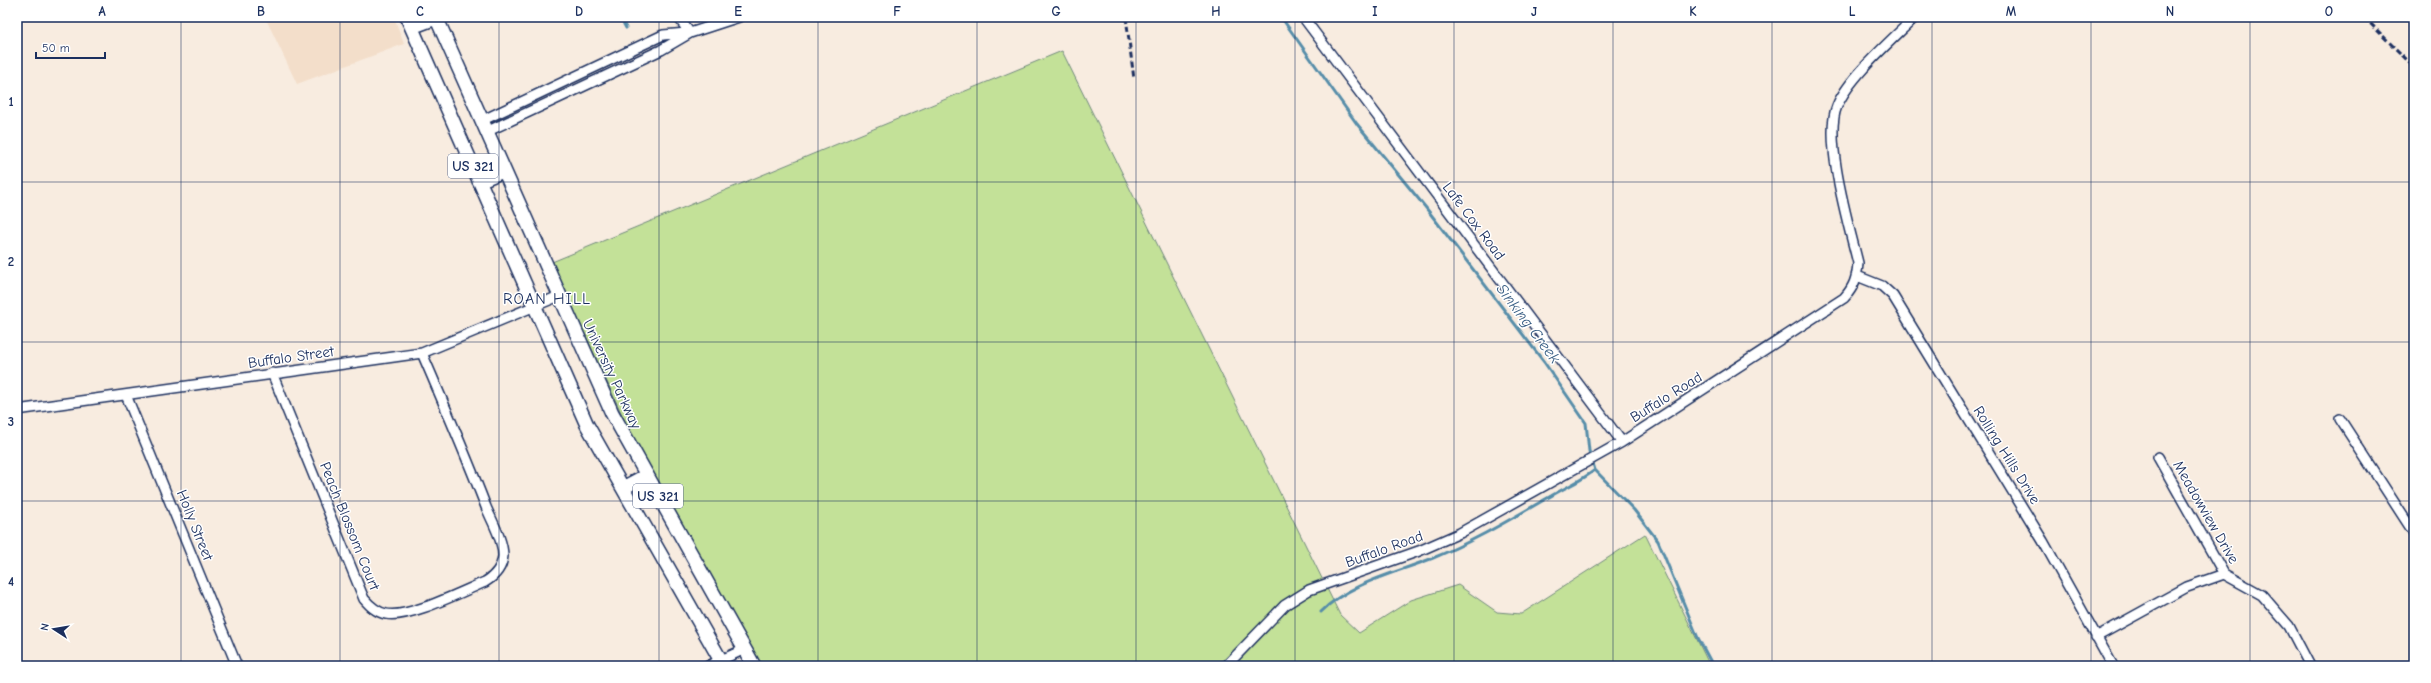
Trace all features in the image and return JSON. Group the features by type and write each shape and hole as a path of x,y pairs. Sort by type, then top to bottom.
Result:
{"highway":[{"path":"409,22 437,17"},
{"name":"University Parkway","path":"437,17 503,171 612,413 754,666"},
{"name":"US 321","path":"409,22 587,425 723,664"},
{"path":"479,181 503,171"},
{"path":"623,488 647,475"}],"street":[{"path":"678,17 690,33"},
{"path":"484,126 660,50 690,33 738,17"},
{"name":"Lafe Cox Road","path":"1303,17 1622,442"},
{"name":"Buffalo Road","path":"1226,666 1285,605 1309,590 1419,551 1460,533 1622,442 1844,298 1852,288 1857,276 1858,263 1832,143 1833,116 1847,91 1914,17"},
{"path":"484,126 663,35 690,33"},
{"name":"Rolling Hills Drive","path":"1857,276 1882,286 1893,296 2043,541 2113,666"},
{"name":"Buffalo Street","path":"17,410 422,352 533,305 559,296"},
{"name":"Peach Blossom Court","path":"272,373 364,599 372,608 379,612 400,615 489,580 500,568 503,556 501,545 477,482 422,352"},
{"name":"Holly Street","path":"126,395 237,666"},
{"path":"2340,419 2414,533"},
{"name":"Meadowview Drive","path":"2158,457 2224,574 2262,595 2289,626 2310,666"},
{"path":"2096,638 2187,587 2224,574"},
{"path":"708,666 723,664 745,649"}],"shaded area":[{"path":"265,17 394,17 404,44 297,84"}],"green space":[{"path":"1062,51 1340,615 1359,633 1411,600 1458,585 1497,612 1521,614 1645,534 1710,666 762,666 630,432 552,262"}],"waterway":[{"path":"620,17 626,28"},
{"name":"Sinking Creek","path":"1281,17 1357,124 1426,208 1544,362 1586,423 1589,451 1595,470 1634,510 1658,541 1698,638 1713,666"},
{"path":"1321,612 1345,593 1359,586 1433,558 1479,537 1579,481 1595,470"}],"railway":[{"path":"1126,17 1134,79"},
{"path":"2364,17 2414,67"}],"district":[{"name":"ROAN HILL","path":"547,298"}]}
